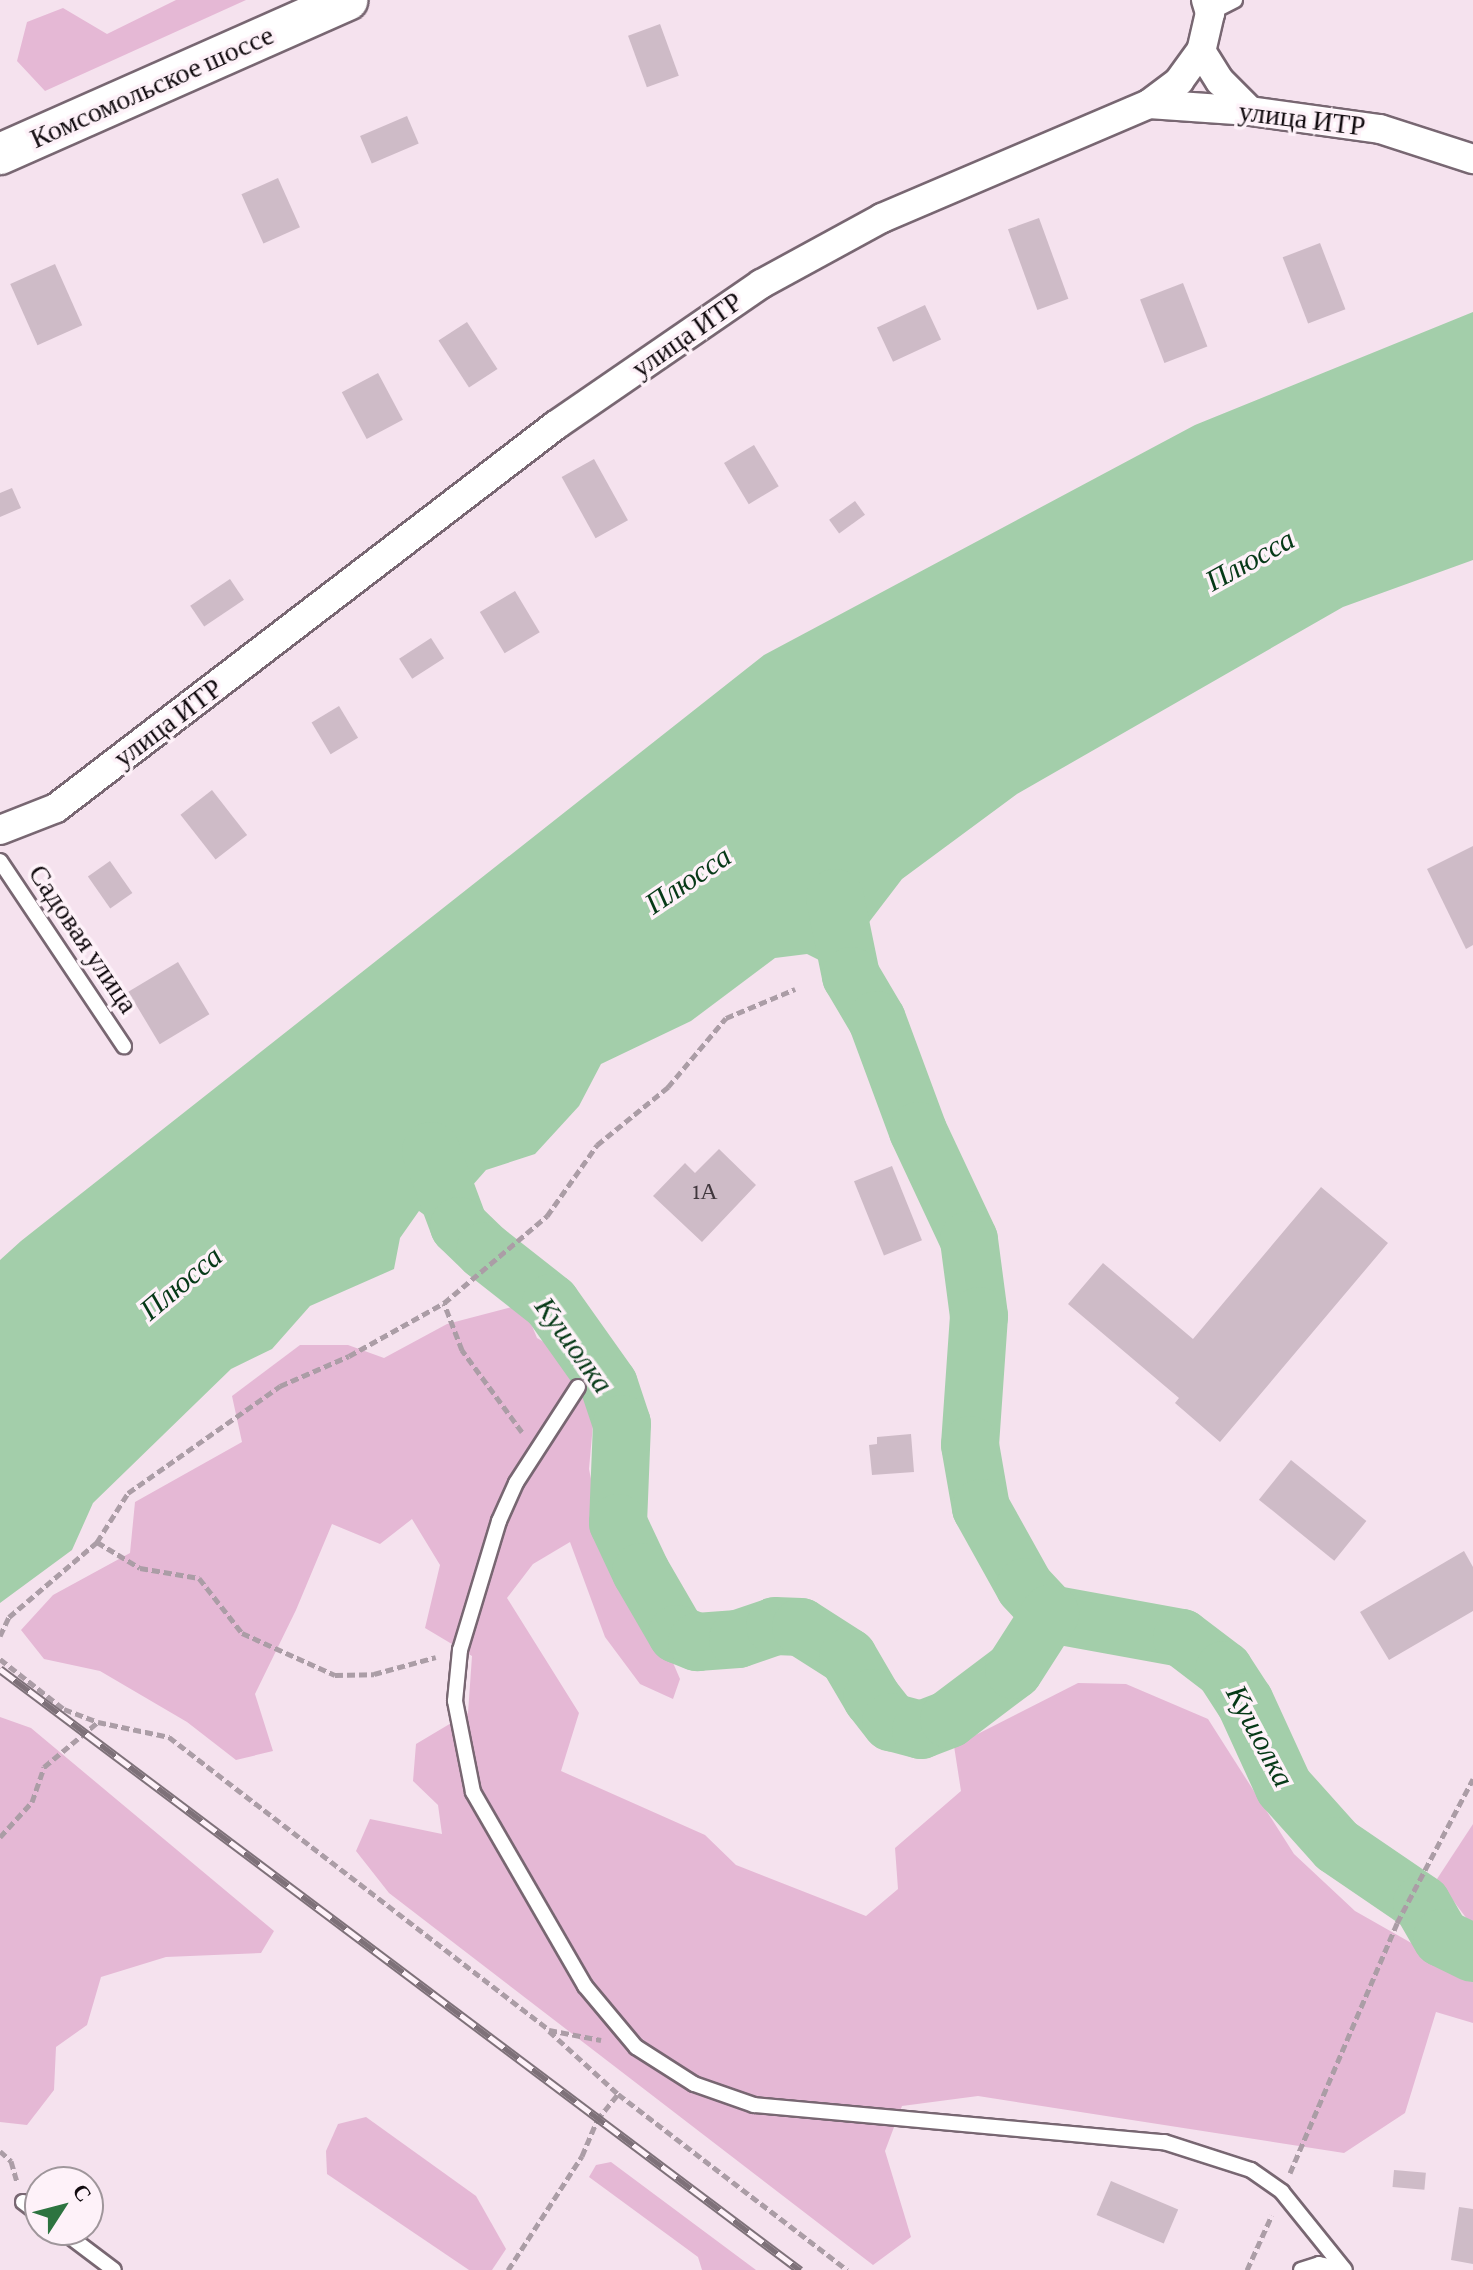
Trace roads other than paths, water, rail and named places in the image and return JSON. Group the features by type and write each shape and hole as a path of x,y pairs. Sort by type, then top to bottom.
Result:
{"main road":[{"name":"Комсомольское шоссе","path":"0,154 347,0"}],"street":[{"path":"1149,104 1179,81 1201,51 1217,4"},
{"path":"1201,51 1220,81 1250,111"},
{"name":"улица ИТР","path":"0,830 56,808 556,425 761,284 882,218 1149,104 1250,111 1380,129 1473,159"}],"lane":[{"name":"Садовая улица","path":"0,861 124,1046"},
{"path":"578,1387 536,1451 499,1521 460,1650 455,1701 473,1792 585,1986 636,2047 694,2084 754,2105 1164,2142 1251,2170 1282,2192 1344,2270"},
{"path":"82,2246 114,2270"},
{"path":"1301,2270 1319,2264 1344,2270"}],"water":[{"name":"Плюсса","path":"1473,312 1473,560 1343,607 1017,794 902,879 860,934 851,976 807,954 775,958 691,1021 601,1064 579,1106 535,1154 486,1170 464,1195 459,1226 440,1226 419,1211 400,1238 394,1269 310,1306 272,1349 231,1369 93,1503 72,1550 0,1603 0,1260 21,1241 764,655 1195,425"}],"waterway":[{"name":"Кушолка","path":"835,898 851,976 877,1020 918,1131 969,1240 979,1316 970,1445 981,1508 1025,1587 1050,1614 1182,1638 1224,1670 1245,1702 1284,1787 1337,1846 1422,1904 1442,1938 1473,1953"},
{"name":"Кушолка","path":"431,1151 459,1226 485,1251 551,1303 609,1385 622,1424 618,1523 641,1572 677,1634 697,1642 738,1639 775,1626 801,1627 848,1657 872,1698 891,1722 921,1730 949,1719 1014,1670 1050,1614"}],"railway":[{"path":"0,1669 800,2270"}]}
